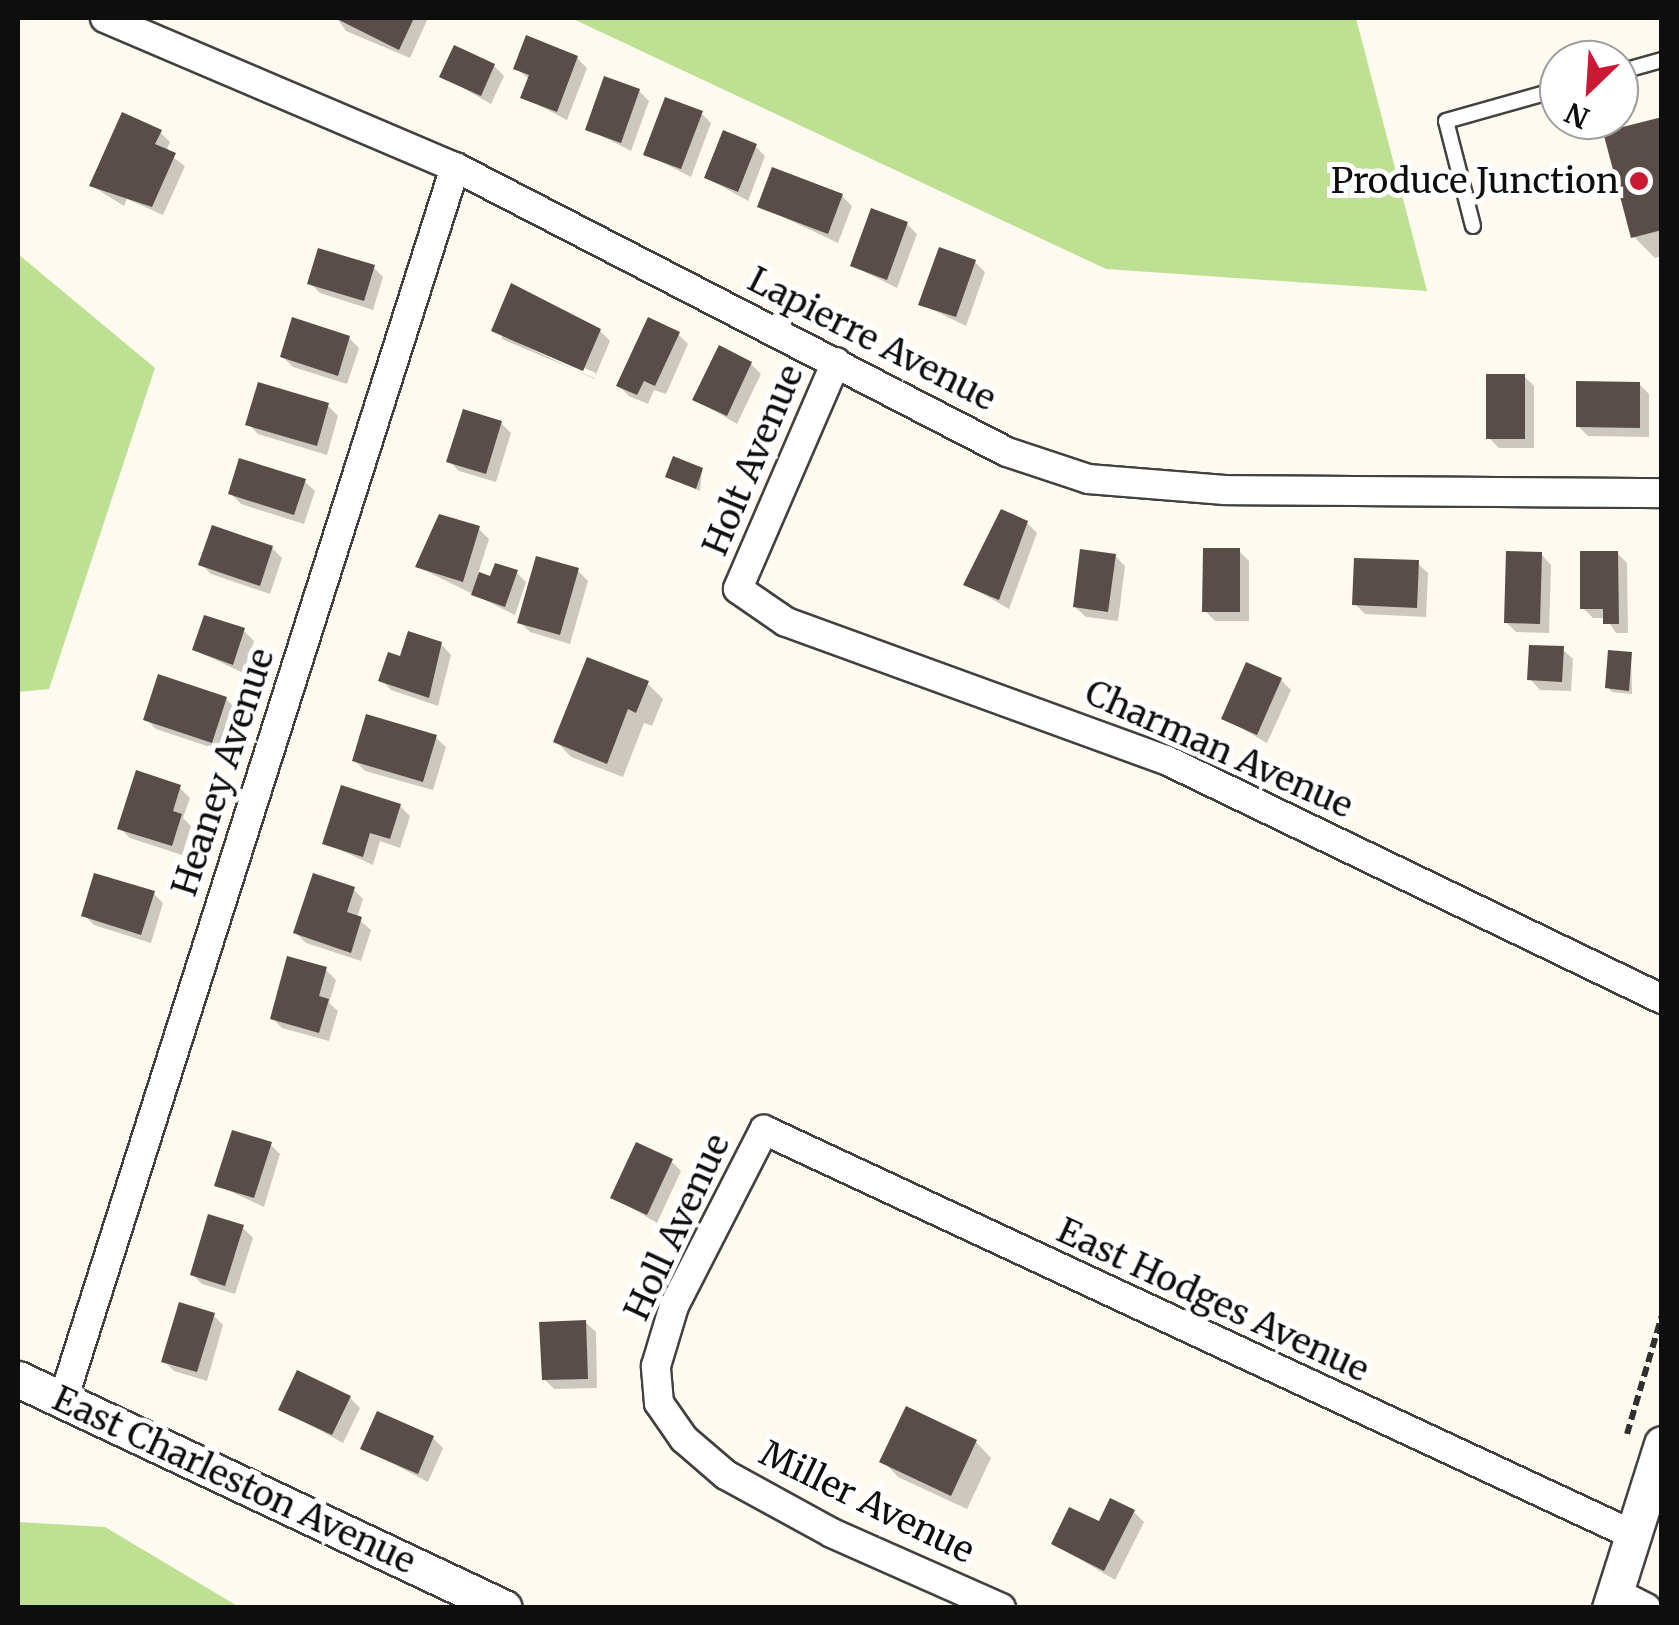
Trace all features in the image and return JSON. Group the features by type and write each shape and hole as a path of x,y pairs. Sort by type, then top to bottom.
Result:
{"street":[{"name":"Lapierre Avenue","path":"105,18 455,167 1007,452 1088,479 1225,490 1662,493"},
{"name":"Heaney Avenue","path":"63,1400 455,167"},
{"name":"Holt Avenue","path":"738,589 836,362"},
{"name":"Charman Avenue","path":"738,589 786,622 1166,760 1662,999"},
{"name":"Holl Avenue","path":"666,1413 656,1366 674,1306 764,1130"},
{"name":"East Hodges Avenue","path":"764,1130 1632,1534"},
{"name":"East Charleston Avenue","path":"18,1379 504,1608"},
{"name":"Miller Avenue","path":"666,1413 684,1440 726,1475 832,1533 1001,1608"},
{"path":"1624,1602 1632,1534 1662,1444"}],"lane":[{"path":"1473,226 1446,121 1539,95"}],"path":[{"path":"1623,1448 1662,1316"}],"green space":[{"path":"571,18 1356,18 1427,291 1106,269"},
{"path":"18,254 155,368 49,689 18,692"},
{"path":"18,1522 105,1527 239,1607 18,1607"}],"building":[{"path":"335,18 414,18 399,50"},
{"path":"526,35 578,56 557,112 520,98 529,75 513,69"},
{"path":"454,45 495,64 481,96 439,77"},
{"path":"604,76 640,89 621,143 585,130"},
{"path":"665,97 703,111 681,169 643,155"},
{"path":"122,112 162,130 155,144 176,153 152,207 89,186"},
{"name":"Produce Junction","path":"1662,117 1662,230 1631,238 1605,140 1639,140 1639,123"},
{"path":"723,130 757,144 738,192 704,178"},
{"path":"772,167 843,194 828,234 757,207"},
{"path":"871,208 908,222 887,280 850,266"},
{"path":"939,247 976,260 956,317 918,305"},
{"path":"318,248 375,265 364,301 307,284"},
{"path":"511,283 601,329 583,371 491,331"},
{"path":"292,317 350,336 338,376 280,357"},
{"path":"648,317 680,332 655,386 644,381 637,395 616,386"},
{"path":"719,345 752,362 727,416 692,400"},
{"path":"1486,374 1525,374 1525,439 1486,439"},
{"path":"1576,381 1640,382 1640,428 1576,427"},
{"path":"258,382 329,403 317,446 245,425"},
{"path":"463,409 502,421 486,474 446,462"},
{"path":"673,456 703,468 696,489 665,477"},
{"path":"239,458 306,479 294,515 228,494"},
{"path":"1001,509 1028,521 999,600 963,585"},
{"path":"439,514 480,526 463,582 415,567"},
{"path":"212,525 273,546 260,586 198,565"},
{"path":"1203,548 1240,548 1240,612 1202,612"},
{"path":"1080,549 1116,554 1108,612 1073,607"},
{"path":"1506,551 1542,552 1540,624 1504,623"},
{"path":"1580,551 1618,551 1619,624 1603,624 1603,609 1580,609"},
{"path":"536,556 579,568 560,635 517,623"},
{"path":"1354,558 1419,560 1417,608 1352,605"},
{"path":"495,563 518,570 505,607 471,595 479,572 490,576"},
{"path":"204,615 245,628 233,665 192,650"},
{"path":"408,631 442,642 429,698 378,681 388,652 400,656"},
{"path":"1529,645 1564,646 1562,682 1527,680"},
{"path":"1608,650 1632,652 1629,691 1605,688"},
{"path":"587,657 649,681 636,713 628,709 607,764 553,742"},
{"path":"1246,662 1282,678 1257,735 1221,719"},
{"path":"158,674 227,697 212,743 143,720"},
{"path":"366,714 437,735 423,782 352,761"},
{"path":"136,770 181,785 173,811 182,814 172,846 117,829"},
{"path":"341,785 401,804 390,839 370,833 363,857 322,844"},
{"path":"94,873 155,891 141,935 81,916"},
{"path":"313,873 355,887 347,912 362,917 351,953 293,933"},
{"path":"287,956 327,967 319,996 329,999 319,1033 270,1019"},
{"path":"232,1130 272,1142 254,1198 214,1186"},
{"path":"636,1142 673,1159 647,1215 610,1198"},
{"path":"208,1214 244,1225 225,1286 190,1275"},
{"path":"179,1302 215,1313 197,1372 161,1362"},
{"path":"586,1320 588,1379 542,1380 539,1322"},
{"path":"297,1370 351,1396 332,1435 278,1410"},
{"path":"906,1406 977,1440 951,1496 879,1462"},
{"path":"377,1411 434,1436 418,1474 360,1449"},
{"path":"1110,1498 1135,1510 1104,1571 1051,1544 1069,1507 1099,1521"}],"place":[{"name":"Produce Junction","path":"1639,181"}]}
